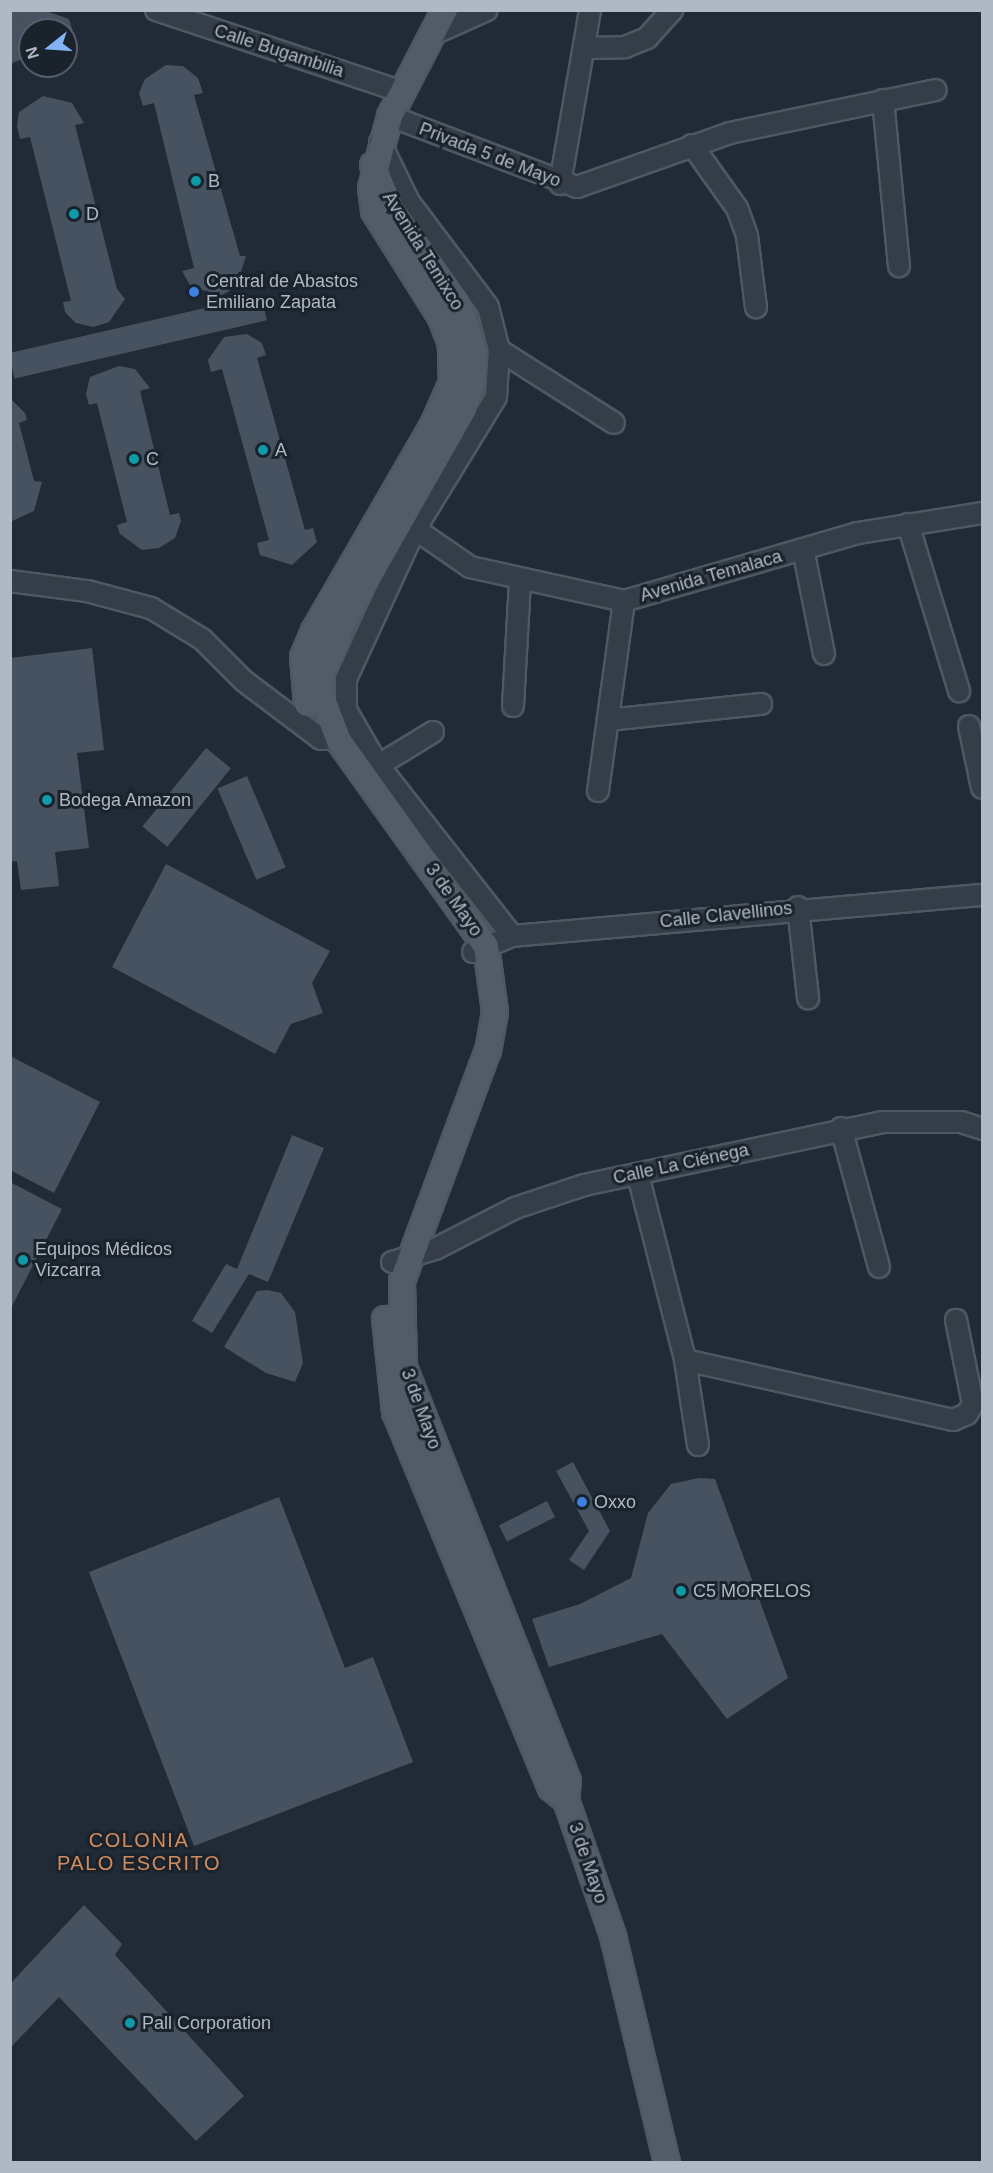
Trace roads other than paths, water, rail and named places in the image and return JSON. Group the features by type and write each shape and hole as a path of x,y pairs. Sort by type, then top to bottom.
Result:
{"main road":[{"path":"445,10 390,116 373,165 374,211 440,316 451,344 452,382 434,425 303,657 304,692 339,738 463,931 479,949"},
{"name":"Avenida Temixco","path":"318,686 328,653 464,409 473,381 474,351 459,303 391,208 373,165"},
{"name":"3 de Mayo","path":"318,686 339,738 371,770 479,949 495,1012 488,1050 401,1260 399,1314 404,1367 568,1781 566,1800 613,1936 668,2163"}],"street":[{"name":"Calle Bugambilia","path":"156,10 403,92"},
{"path":"431,35 487,10"},
{"path":"560,184 586,48 590,10"},
{"path":"586,48 625,47 647,38 672,10"},
{"name":"Privada 5 de Mayo","path":"390,116 560,184 577,187 692,145 883,100 936,90"},
{"path":"883,100 899,266"},
{"path":"10,580 87,591 151,608 202,639 260,694 339,738 346,710 346,679 415,529 496,396 499,350 488,308 409,202 380,142"},
{"path":"692,145 737,208 747,236 756,308"},
{"path":"499,350 614,423"},
{"name":"Avenida Temalaca","path":"415,529 470,567 520,581 624,601 803,549 908,524 982,513"},
{"path":"908,524 960,691"},
{"path":"803,549 824,654"},
{"path":"513,706 520,581"},
{"path":"598,791 624,601"},
{"path":"608,720 761,704"},
{"path":"969,726 982,788"},
{"path":"433,732 371,770 512,936"},
{"name":"Calle Clavellinos","path":"479,949 512,936 798,908 982,895"},
{"path":"798,908 808,998"},
{"name":"Calle La Ciénega","path":"401,1260 515,1208 584,1185 638,1175 841,1128 927,1120 982,1129"},
{"path":"841,1128 879,1267"},
{"path":"638,1175 685,1360 698,1445"},
{"path":"685,1360 953,1420 967,1414 973,1404 956,1320"}],"place":[{"name":"B","path":"196,181"},
{"name":"D","path":"74,214"},
{"name":"Central de Abastos Emiliano Zapata","path":"194,292"},
{"name":"A","path":"263,450"},
{"name":"C","path":"134,459"},
{"name":"Bodega Amazon","path":"47,800"},
{"name":"Equipos Médicos Vizcarra","path":"23,1260"},
{"name":"Oxxo","path":"582,1502"},
{"name":"C5 MORELOS","path":"681,1591"},
{"name":"Pall Corporation","path":"130,2023"}],"district":[{"name":"COLONIA PALO ESCRITO","path":"139,1852"}]}
